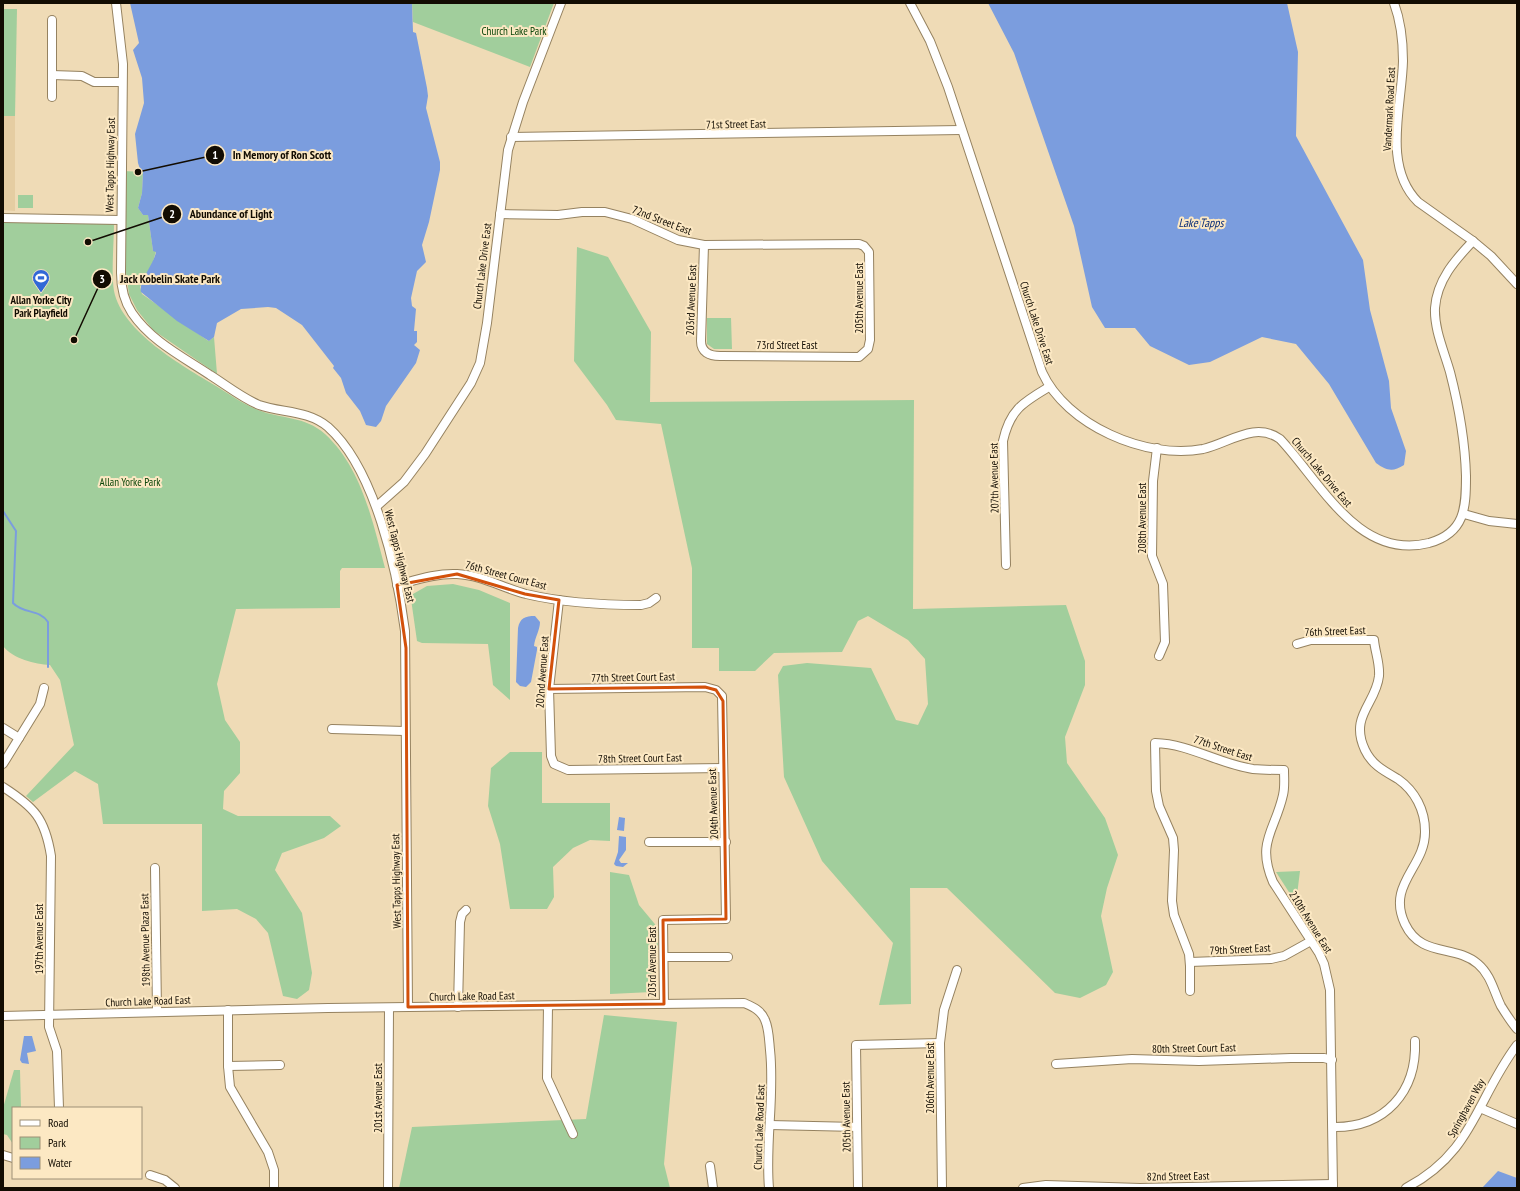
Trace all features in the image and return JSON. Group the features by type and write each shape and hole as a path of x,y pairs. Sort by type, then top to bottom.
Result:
{"street":[{"name":"West Tapps Highway East","path":"116,3 121,39 122,82 120,220 122,291 128,306 141,325 162,343 248,400 265,406 302,414 326,426 336,435 353,460 376,506 397,585 406,642 405,731 408,1007"},
{"name":"Church Lake Drive East","path":"376,506 404,482 444,425 475,374 483,350 504,177 511,137 561,3"},
{"name":"Church Lake Drive East","path":"910,3 930,41 940,66 1039,365 1050,387 1062,402 1078,416 1094,426 1125,440 1157,448 1185,450 1203,448 1257,431 1271,432 1280,438 1291,450 1351,522 1371,536 1399,545 1417,545 1436,540 1454,529 1464,514"},
{"name":"Vandermark Road East","path":"1394,3 1400,22 1402,43 1397,142 1398,162 1408,190 1418,202 1473,241 1491,256 1517,284"},
{"path":"52,20 52,97"},
{"path":"52,75 82,76 94,82 122,82"},
{"name":"71st Street East","path":"511,137 961,130"},
{"name":"72nd Street East","path":"500,214 558,215 582,212 605,212 632,219 678,240 704,245 859,244 864,246"},
{"path":"3,218 120,220"},
{"path":"1473,241 1443,279 1437,296 1435,310 1436,324 1463,430 1466,498 1464,514 1489,521 1517,524"},
{"name":"203rd Avenue East","path":"704,245 701,346 706,353"},
{"name":"205th Avenue East","path":"864,246 869,252 870,340 866,352"},
{"name":"73rd Street East","path":"706,353 720,356 859,357 866,352"},
{"name":"207th Avenue East","path":"1006,565 1003,441 1005,430 1017,409 1050,387"},
{"name":"208th Avenue East","path":"1157,448 1153,481 1152,556 1164,584 1165,642 1159,656"},
{"name":"76th Street Court East","path":"397,585 440,575 457,574 477,578 525,594 559,600 609,605 641,605 649,603 656,598"},
{"name":"202nd Avenue East","path":"558,767 554,764 551,756 549,689 559,600"},
{"name":"76th Street East","path":"1297,644 1311,640 1374,640 1379,662 1379,676 1375,690 1363,713 1360,727 1364,749 1374,764 1399,780 1412,792 1420,804 1424,821 1425,831 1422,849 1406,876 1401,889 1400,908 1405,924 1414,936 1428,947 1464,955 1479,964 1488,976 1501,1006 1517,1029"},
{"name":"77th Street Court East","path":"549,689 705,687 716,690"},
{"path":"3,764 40,704 44,688"},
{"name":"204th Avenue East","path":"663,920 726,919 723,701 722,696 716,690"},
{"path":"3,728 19,738"},
{"path":"332,729 405,731"},
{"name":"77th Street East","path":"1190,962 1174,915 1172,902 1173,838 1159,806 1156,792 1155,743 1192,749 1254,769 1284,770"},
{"name":"78th Street Court East","path":"558,767 568,770 723,768"},
{"name":"210th Avenue East","path":"1284,770 1283,794 1267,839 1266,861 1273,882 1324,964 1330,990 1333,1186"},
{"name":"197th Avenue East","path":"3,787 20,798 35,812 48,842 51,856 49,1027 57,1051 59,1066 59,1107"},
{"path":"649,842 726,842"},
{"name":"198th Avenue Plaza East","path":"155,868 157,1011"},
{"path":"458,1006 460,922 462,914 466,910"},
{"name":"203rd Avenue East","path":"663,920 664,1004"},
{"name":"79th Street East","path":"1190,962 1271,959 1284,956 1311,941"},
{"path":"664,957 728,957"},
{"path":"1190,962 1190,991"},
{"name":"206th Avenue East","path":"942,1188 940,1043 944,1010 957,970"},
{"name":"Church Lake Road East","path":"3,1016 157,1011 744,1003 755,1008 762,1015 767,1026 772,1066 769,1188"},
{"path":"548,1006 547,1078 573,1134"},
{"name":"201st Avenue East","path":"388,1188 389,1008"},
{"path":"228,1010 229,1083 234,1095 270,1156 274,1170 274,1188"},
{"path":"1333,1127 1353,1126 1365,1123 1376,1118 1392,1106 1404,1091 1412,1073 1415,1041"},
{"name":"205th Avenue East","path":"858,1188 856,1045 940,1043"},
{"name":"Springhaven Way","path":"1406,1188 1430,1173 1453,1152 1470,1129 1497,1075 1517,1045"},
{"name":"80th Street Court East","path":"1056,1064 1132,1059 1199,1061 1324,1058 1332,1060"},
{"path":"228,1066 280,1065"},
{"path":"1480,1108 1517,1124"},
{"path":"770,1125 857,1127"},
{"path":"710,1166 713,1188"},
{"path":"150,1174 165,1180 175,1188"},
{"name":"82nd Street East","path":"1023,1188 1046,1185 1140,1188 1333,1186"}],"highlighted area":[{"path":"457,574 525,594 559,600 549,689 705,687 716,690 723,701 726,919 663,920 664,1004 408,1007 406,648 397,585"}],"shaded area":[{"path":"3,116 15,116 15,211 3,210"}],"green space":[{"name":"Church Lake Park","path":"412,3 554,3 530,67 413,22"},
{"path":"3,9 17,9 15,116 3,116"},
{"path":"124,171 143,172 142,193 138,208 143,215 148,215 153,251 156,251 153,262 140,287 142,294 207,340 209,341 214,337 217,374 153,330 137,310 129,294 125,265"},
{"path":"18,195 33,195 33,208 18,208"},
{"name":"Allan Yorke Park","path":"3,222 114,224 114,291 119,306 141,334 171,358 242,402 258,410 301,421 317,428 338,448 357,479 364,497 376,533 385,568 342,568 340,571 340,608 236,609 217,684 225,720 240,742 240,773 224,791 223,809 238,816 330,816 341,826 324,838 282,853 275,870 302,913 312,973 309,990 297,999 283,996 268,933 256,919 237,909 202,911 202,824 103,824 98,784 75,771 33,802 26,796 74,745 60,680 50,665 25,660 7,651 3,646"},
{"path":"577,247 608,257 651,332 650,402 914,400 913,609 1066,605 1085,661 1085,685 1065,737 1067,763 1105,818 1118,855 1107,888 1101,916 1113,972 1106,985 1080,998 1055,993 947,888 910,888 911,1004 879,1005 893,943 822,861 784,777 778,675 783,666 807,663 871,668 896,720 918,725 928,704 925,659 908,640 868,616 858,621 842,652 774,653 755,671 719,671 719,648 692,648 692,568 661,424 616,420 607,405 574,361"},
{"path":"707,318 731,318 732,349 714,349 707,344"},
{"path":"453,584 479,590 510,603 510,700 493,685 488,644 422,643 417,641 411,599 413,594 427,586"},
{"path":"510,752 542,752 542,803 610,803 610,841 590,840 573,848 553,867 554,897 547,909 510,909 500,844 488,806 491,768"},
{"path":"1300,871 1296,903 1276,872"},
{"path":"610,872 629,875 639,905 659,929 656,989 652,992 610,994"},
{"path":"604,1015 677,1022 664,1164 670,1188 399,1188 412,1127 586,1119"},
{"path":"14,1070 20,1070 21,1107 12,1107 12,1142 7,1135 3,1134 3,1108"}],"water":[{"path":"130,3 412,3 413,32 416,33 427,88 428,96 426,108 440,162 440,170 429,222 422,245 426,262 417,271 411,298 412,306 416,309 414,331 417,331 417,342 414,345 420,350 416,363 386,406 381,421 376,427 366,425 360,411 346,393 341,378 333,368 334,366 302,325 276,308 268,307 241,309 217,323 214,337 209,341 177,321 141,292 142,283 156,252 153,251 148,215 143,215 138,208 142,193 143,172 141,172 138,163 135,134 144,103 142,78 133,50 139,43"},
{"name":"Lake Tapps","path":"988,3 1287,3 1298,52 1296,136 1363,260 1370,310 1389,381 1391,408 1406,451 1404,465 1397,469 1390,470 1383,468 1376,463 1329,384 1296,344 1262,337 1210,362 1189,365 1150,346 1135,328 1105,328 1092,307 1074,226 1014,53"},
{"path":"528,616 535,616 540,622 534,646 537,647 537,650 531,682 526,687 520,686 516,682 518,628 520,622 524,618"},
{"path":"619,817 625,818 624,831 617,830"},
{"path":"619,836 626,837 626,850 619,860 621,863 628,863 623,867 616,866 614,864 618,852"},
{"path":"24,1036 32,1036 36,1051 27,1053 29,1064 22,1063 20,1060"},
{"path":"1498,1171 1517,1178 1517,1188 1482,1188"}],"waterway":[{"path":"3,511 16,531 13,603 22,609 41,615 48,622 48,667"}],"place":[{"name":"In Memory of Ron Scott","path":"138,172"},
{"name":"Abundance of Light","path":"88,242"},
{"name":"Allan Yorke City Park Playfield","path":"41,293"},
{"name":"Jack Kobelin Skate Park","path":"74,340"}]}
